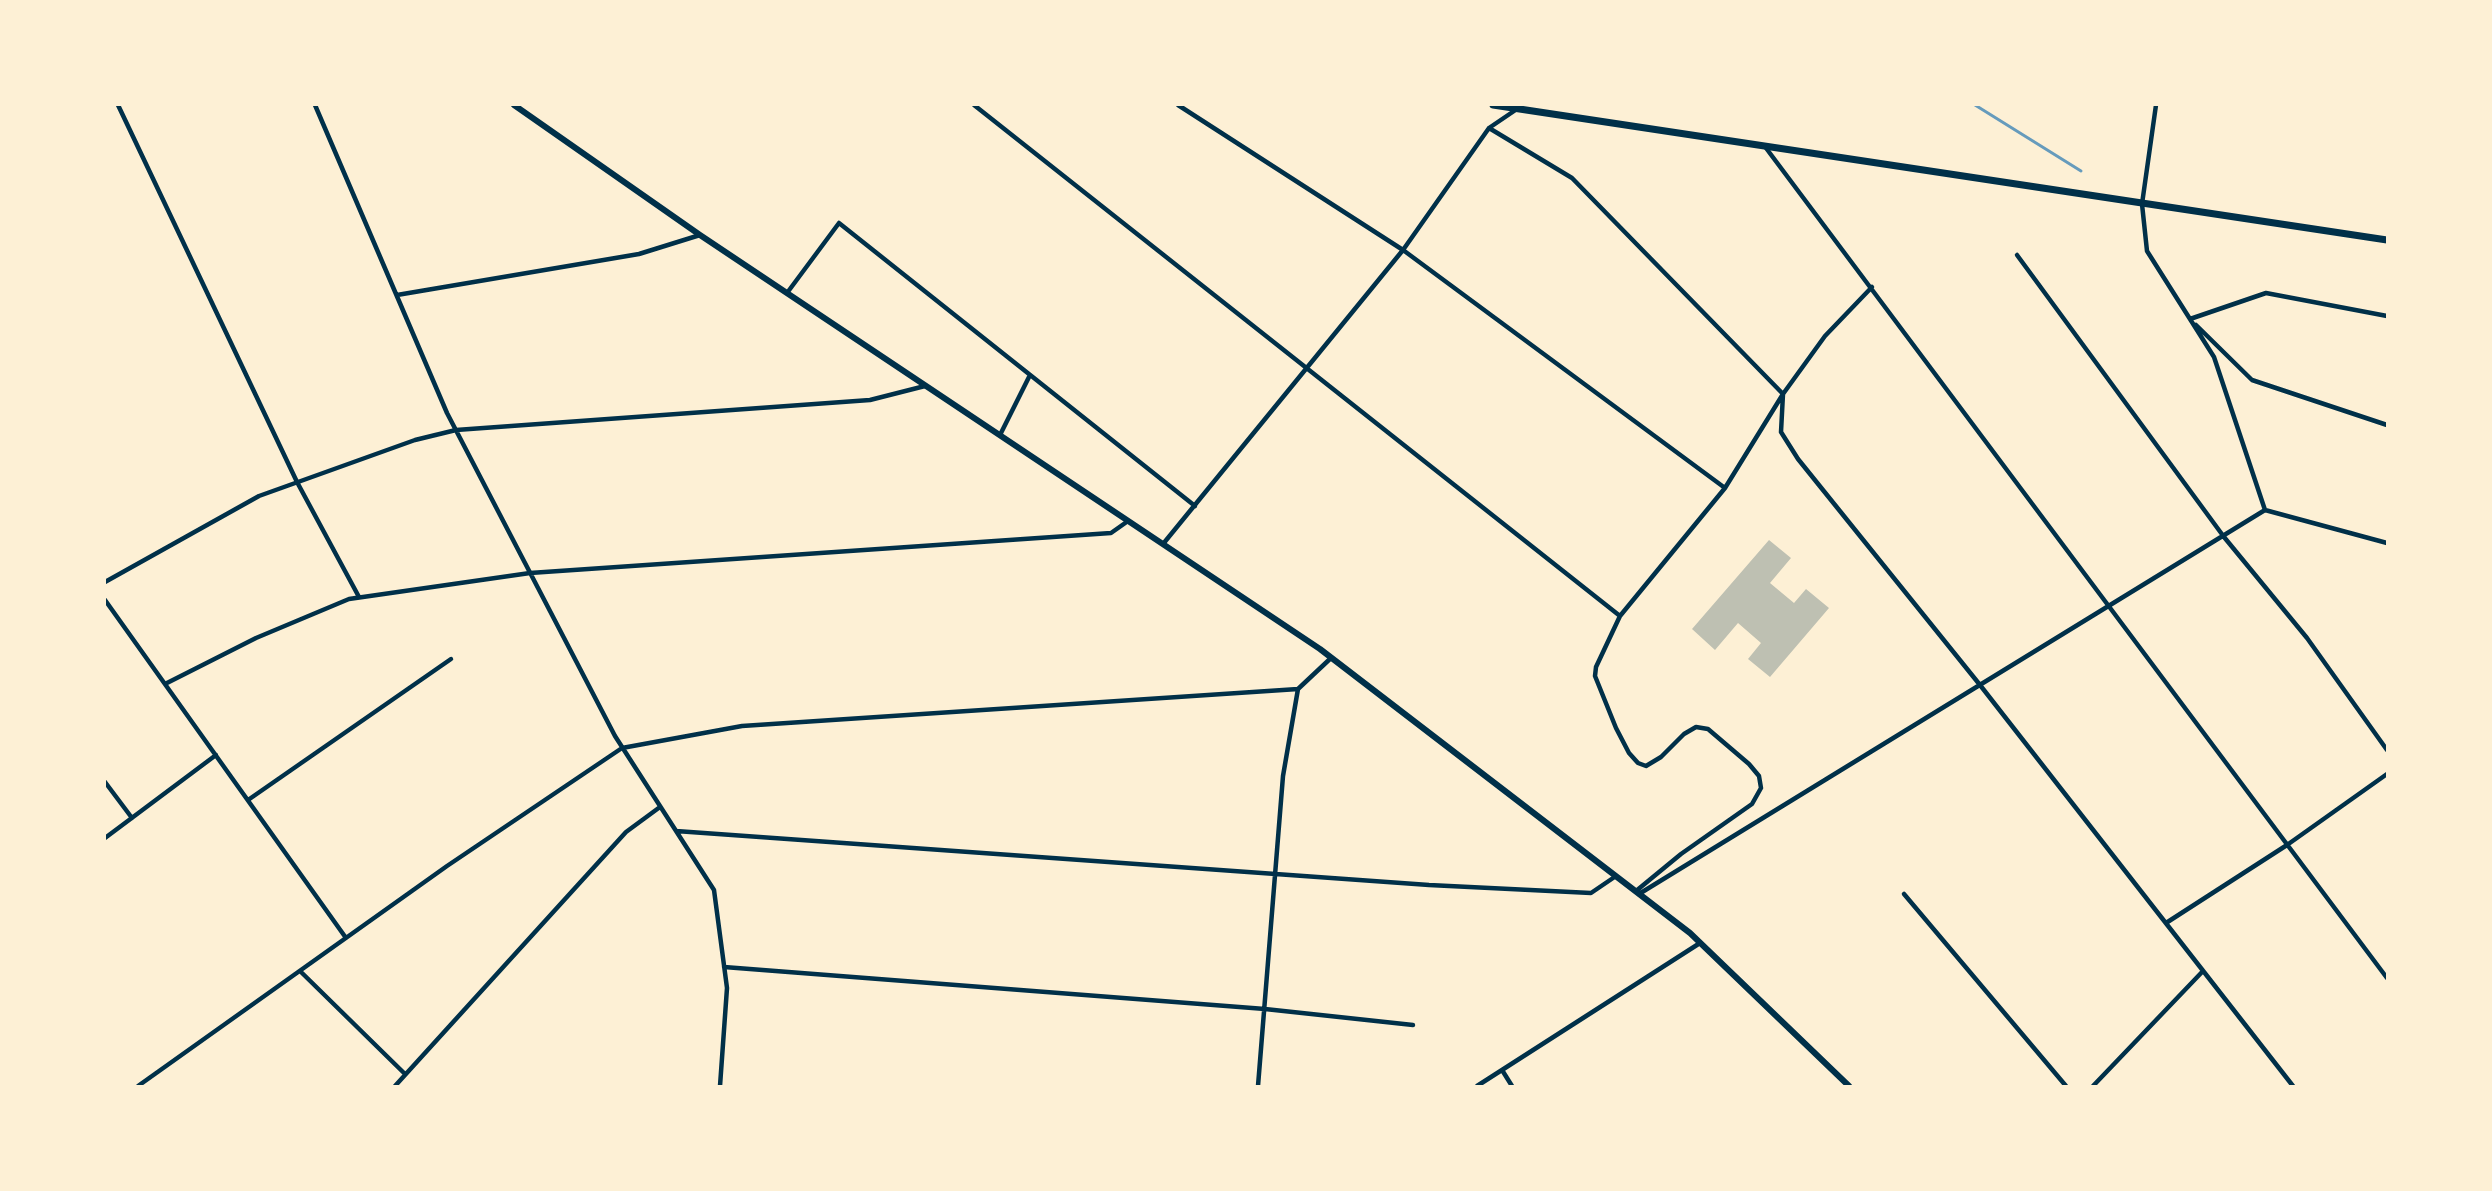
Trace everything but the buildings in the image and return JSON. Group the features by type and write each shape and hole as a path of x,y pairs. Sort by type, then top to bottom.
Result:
{"main road":[{"path":"1493,105 2387,240"}],"street":[{"path":"118,105 297,482 359,597"},
{"path":"315,105 456,430 622,748 714,890 727,988 720,1086"},
{"path":"514,105 700,235 1331,658 1637,892 1700,943 1849,1086"},
{"path":"974,105 1305,370 1620,616"},
{"path":"1178,105 1403,250 1725,488"},
{"path":"2156,105 2142,204 2147,251 2214,357 2265,510"},
{"path":"1163,544 1403,250 1489,128 1517,109"},
{"path":"1489,128 1572,178 1783,394 1782,432 1798,459 1980,685 2293,1086"},
{"path":"1766,148 2387,978"},
{"path":"787,293 839,223 1195,506"},
{"path":"397,295 639,254 700,235"},
{"path":"2017,255 2224,537 2307,638 2387,750"},
{"path":"1637,892 1682,854 1752,804 1761,788 1759,776 1708,729 1696,727 1684,734 1661,757 1646,766 1638,764 1629,753 1616,728 1595,676 1596,667 1620,616 1725,488 1783,394 1825,336 1872,288"},
{"path":"2190,319 2266,293 2387,316"},
{"path":"2190,319 2252,380 2387,425"},
{"path":"1000,435 1030,375"},
{"path":"105,582 259,496 415,440 456,430 870,400 925,386"},
{"path":"1637,892 2109,607 2265,510 2387,543"},
{"path":"165,684 256,638 349,599 359,597 530,573 1111,533 1128,521"},
{"path":"105,600 346,939"},
{"path":"1258,1086 1283,776 1298,688 1331,658"},
{"path":"248,800 451,659"},
{"path":"138,1086 622,748 742,726 1298,688"},
{"path":"105,838 216,755"},
{"path":"2166,923 2287,845 2387,774"},
{"path":"105,782 132,818"},
{"path":"395,1086 626,832 660,807"},
{"path":"676,831 1429,885 1591,893 1616,876"},
{"path":"1904,894 2066,1086"},
{"path":"1477,1086 1700,943"},
{"path":"724,967 1264,1009 1413,1025"},
{"path":"300,971 405,1074"},
{"path":"2092,1086 2204,971"},
{"path":"1502,1070 1512,1086"}],"waterway":[{"path":"1975,105 2081,171"}]}
